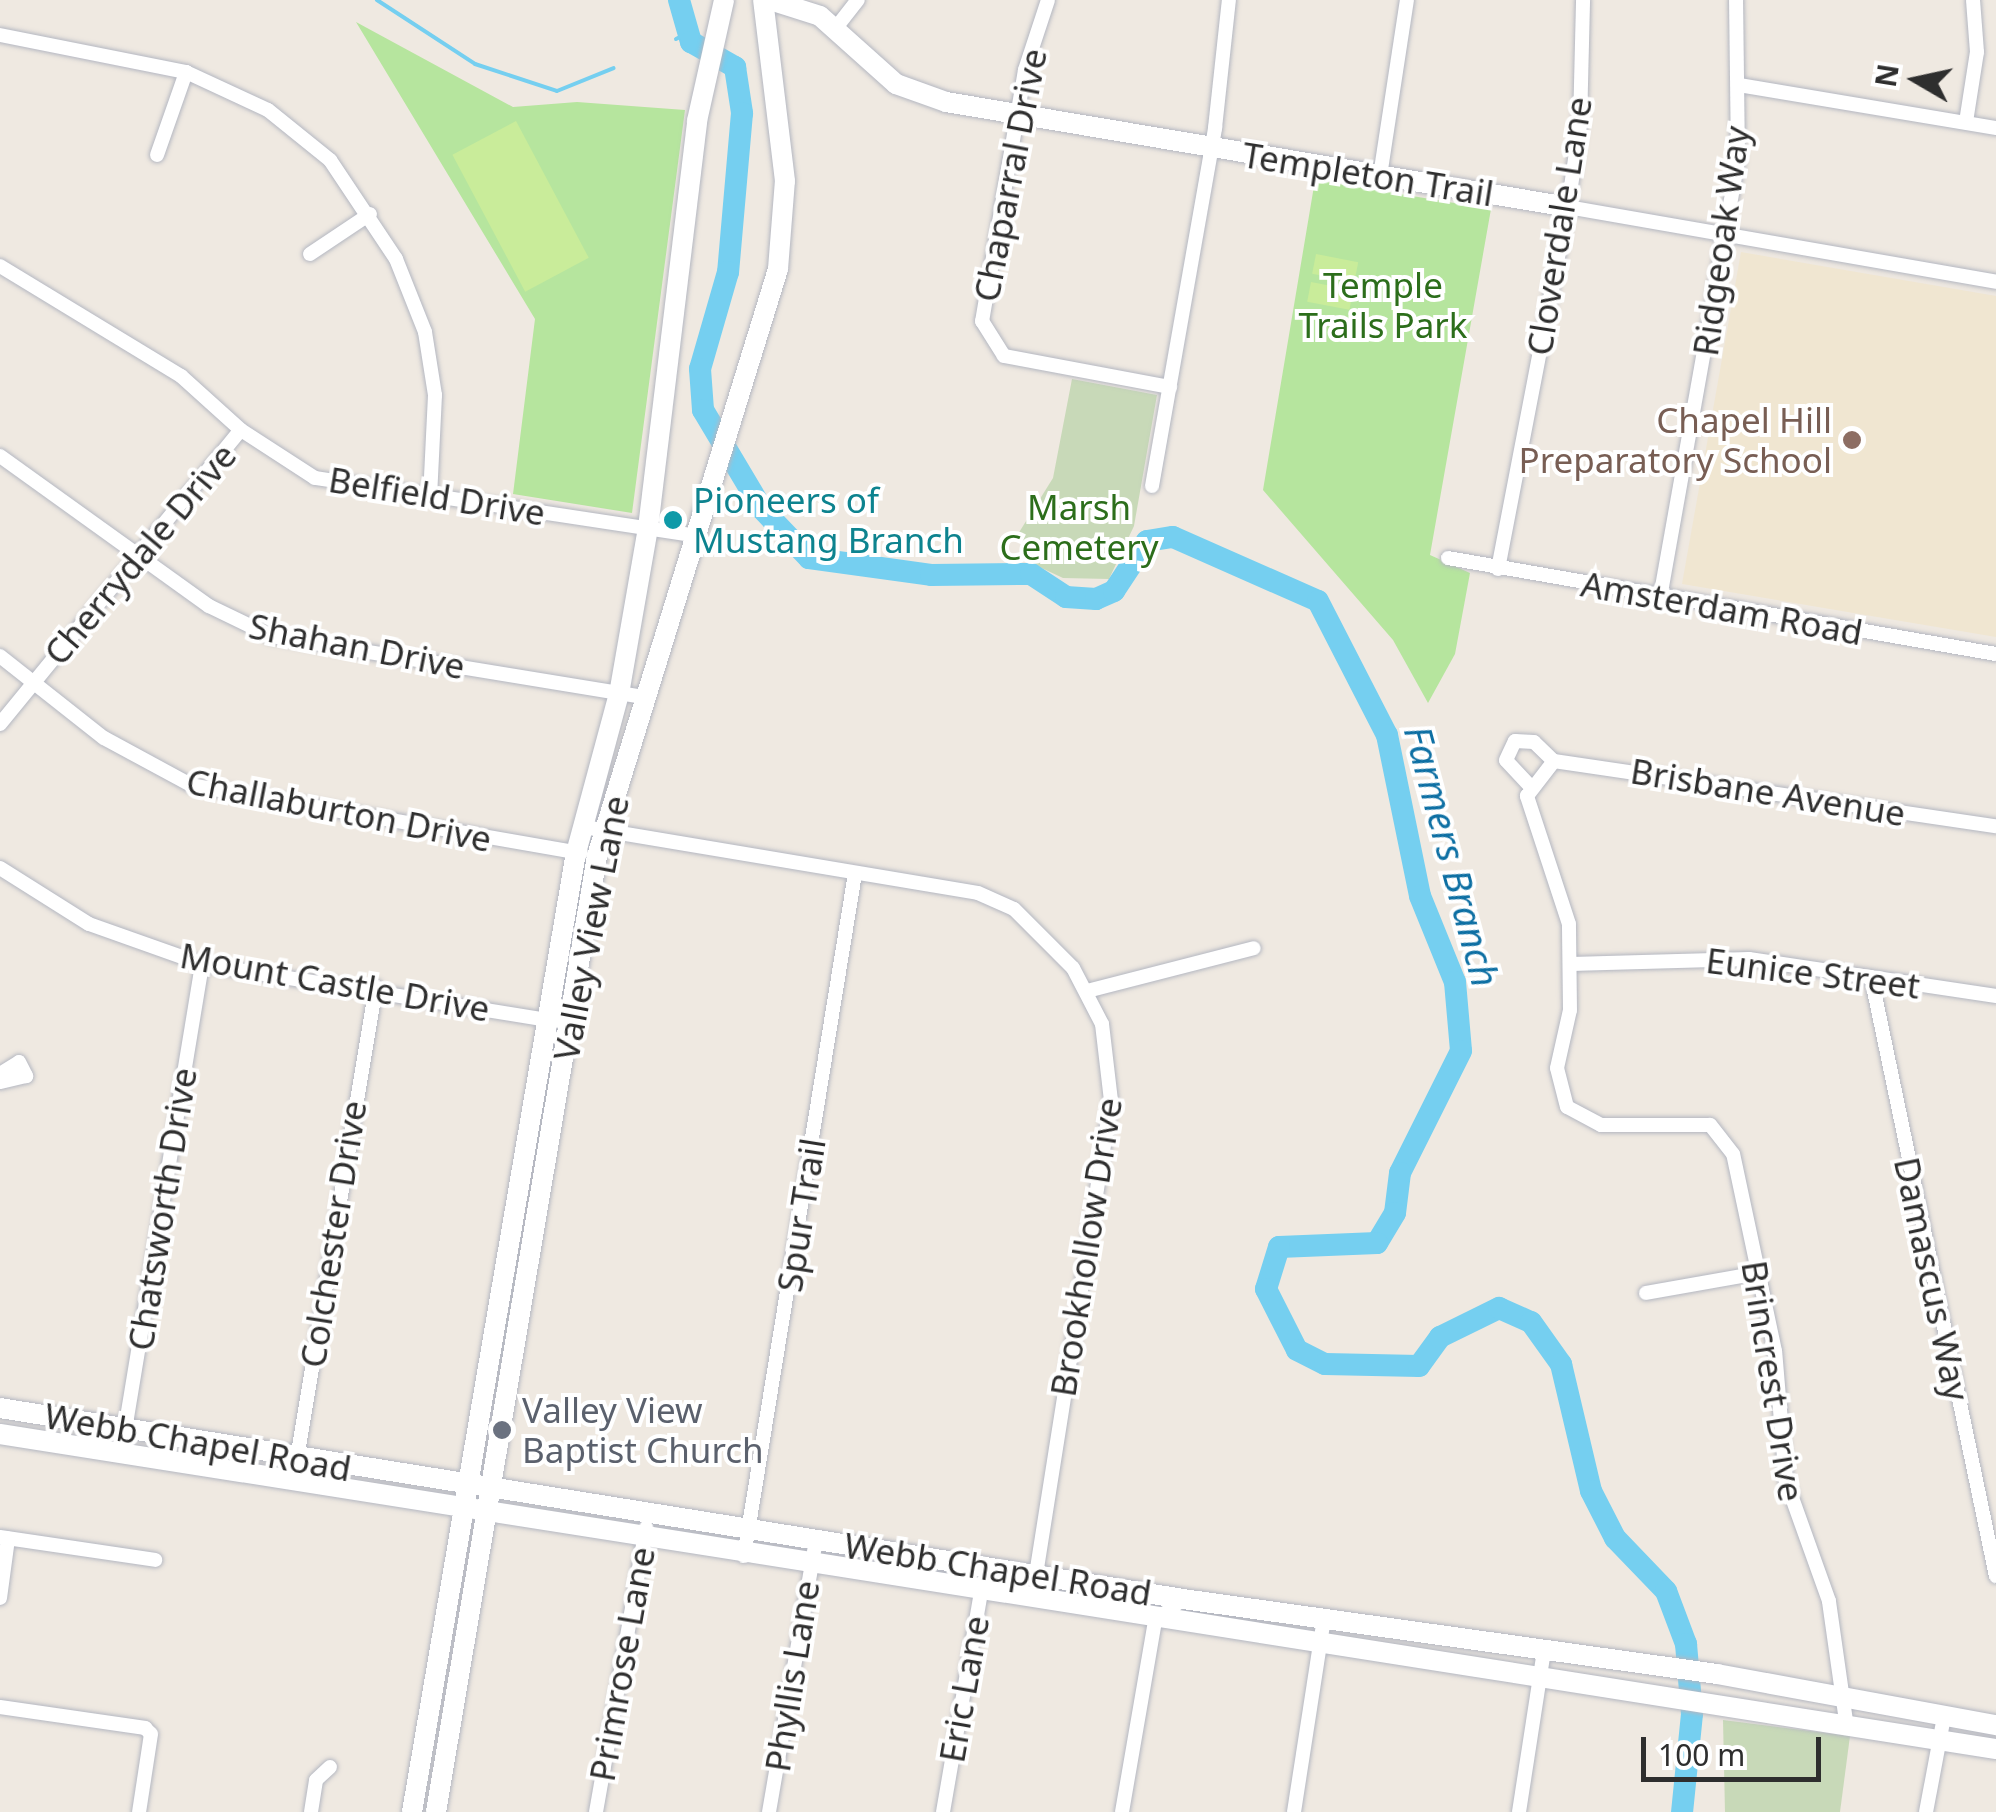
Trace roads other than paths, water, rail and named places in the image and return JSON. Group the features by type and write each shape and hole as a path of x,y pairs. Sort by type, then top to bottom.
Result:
{"main road":[{"name":"Templeton Trail","path":"765,6 835,29 916,94 1018,116 1568,208"},
{"name":"Valley View Lane","path":"412,1812 546,1020 587,854 606,830 644,697 699,536 742,391 784,224 767,72 765,6"},
{"name":"Valley View Lane","path":"436,1812 570,1023 587,854 584,827 619,694 648,528 705,73 721,10"},
{"name":"Webb Chapel Road","path":"0,1408 297,1460 1183,1599 1717,1674 1844,1698 1996,1749"},
{"name":"Webb Chapel Road","path":"0,1434 642,1541 1155,1621 1846,1721 1942,1728 1996,1725"},
{"path":"429,1713 452,1717"}],"street":[{"path":"835,29 858,0"},
{"name":"Chaparral Drive","path":"1048,0 1018,116 980,302 989,340 1004,356 1170,387"},
{"path":"1152,486 1210,148 1229,0"},
{"path":"1380,176 1407,0"},
{"name":"Cloverdale Lane","path":"1498,569 1568,208 1580,124 1583,0"},
{"name":"Ridgeoak Way","path":"1660,598 1727,236 1738,86 1736,0"},
{"path":"1966,122 1977,52 1973,0"},
{"path":"0,35 186,72 293,128 330,160 370,214 426,332 435,395 430,496"},
{"path":"157,155 186,72"},
{"path":"1738,86 1996,128"},
{"name":"Templeton Trail","path":"1568,208 1996,282"},
{"path":"310,254 370,214"},
{"name":"Belfield Drive","path":"0,266 181,376 242,430 315,478 699,536"},
{"name":"Cherrydale Drive","path":"0,724 242,430"},
{"name":"Shahan Drive","path":"0,456 234,622 271,636 644,697"},
{"name":"Amsterdam Road","path":"1448,558 1996,654"},
{"name":"Challaburton Drive","path":"0,656 130,755 191,785 587,854"},
{"name":"Brisbane Avenue","path":"1530,786 1506,760 1514,741 1534,742 1548,764 1996,826"},
{"path":"1530,786 1548,764"},
{"name":"Brincrest Drive","path":"1530,786 1528,808 1569,924 1570,964 1557,1068 1568,1108 1601,1124 1694,1122 1724,1136 1775,1351 1786,1481 1829,1601 1846,1721"},
{"name":"Brookhollow Drive","path":"584,827 999,901 1053,944 1087,991 1107,1043 1112,1101 1036,1576"},
{"name":"Mount Castle Drive","path":"0,868 89,924 202,964 376,987 570,1023"},
{"name":"Spur Trail","path":"744,1556 855,874"},
{"path":"1087,991 1254,948"},
{"name":"Eunice Street","path":"1570,964 1749,960 1872,981 1996,996"},
{"name":"Chatsworth Drive","path":"121,1454 202,964"},
{"name":"Damascus Way","path":"1872,981 1996,1576"},
{"name":"Colchester Drive","path":"293,1482 376,987"},
{"path":"0,1074 19,1062 26,1076 0,1082"},
{"path":"1646,1292 1758,1273"},
{"name":"Primrose Lane","path":"596,1812 649,1516"},
{"path":"0,1598 4,1538 155,1560"},
{"name":"Phyllis Lane","path":"770,1812 816,1540"},
{"name":"Eric Lane","path":"943,1812 986,1567"},
{"path":"1122,1812 1155,1621 1183,1599"},
{"path":"1294,1812 1324,1618"},
{"path":"1519,1812 1544,1650"},
{"path":"0,1707 144,1728 150,1734 139,1812"},
{"path":"1926,1812 1942,1728"},
{"path":"311,1812 316,1780 330,1767"}],"waterway":[{"path":"377,0 475,64 557,91 614,68"},
{"name":"Farmers Branch","path":"679,0 691,42 735,67 742,113 728,272 700,369 703,410 762,509 809,558 931,575 1031,574 1066,597 1096,599 1114,591 1147,541 1173,537 1318,601 1387,735 1420,896 1455,982 1461,1051 1400,1173 1395,1213 1377,1243 1279,1247 1266,1289 1297,1350 1325,1364 1419,1366 1440,1337 1499,1308 1531,1322 1561,1364 1591,1491 1615,1538 1666,1591 1686,1644 1692,1714 1682,1812"},
{"path":"676,39 686,34"}],"place":[{"name":"Chapel Hill Preparatory School","path":"1852,440"},
{"name":"Pioneers of Mustang Branch","path":"673,520"},
{"name":"Valley View Baptist Church","path":"502,1430"}],"park label":[{"name":"Temple Trails Park","path":"1383,305"},
{"name":"Marsh Cemetery","path":"1079,527"}]}
